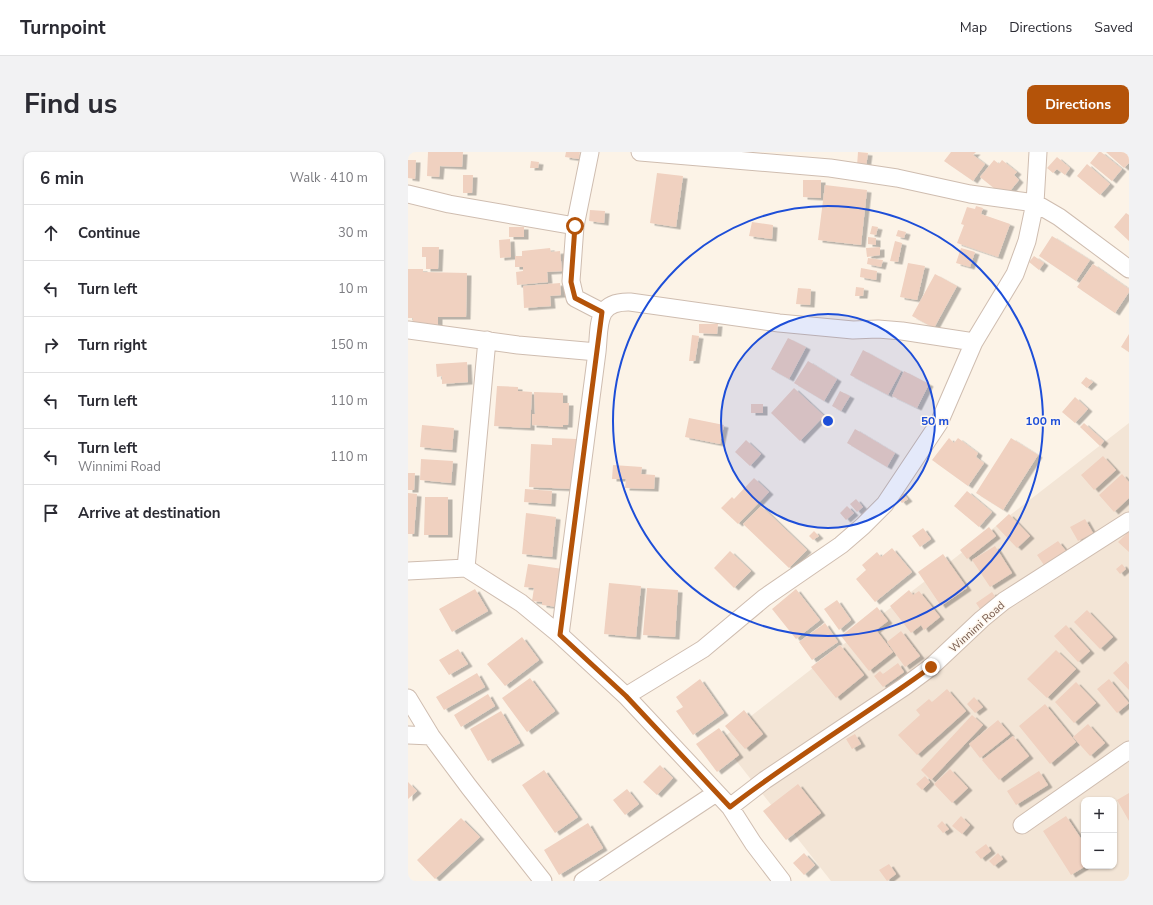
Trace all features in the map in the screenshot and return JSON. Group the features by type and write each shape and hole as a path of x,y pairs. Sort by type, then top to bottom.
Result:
{"street":[{"path":"590,152 575,226 571,282 575,298 602,312"},
{"path":"640,152 830,168 897,178 970,194 1035,203 1059,217 1129,269"},
{"path":"626,696 703,650 764,598 841,545 863,526 884,504 939,422 974,342 1015,274 1027,241 1035,203 1038,152"},
{"path":"408,194 449,204 575,226"},
{"path":"560,635 602,312 609,306 618,302 630,302 779,323 853,330 878,329 902,331 974,342"},
{"path":"408,330 518,345 597,352"},
{"path":"466,568 487,340"},
{"name":"Winnimi Road","path":"730,807 765,780 904,687 931,667 982,619 1004,601 1129,521"},
{"path":"408,571 466,568 521,603 560,635 626,696 730,807 753,843 782,881"},
{"path":"408,698 431,736 543,881"},
{"path":"408,736 431,736"},
{"path":"1022,825 1129,750"},
{"path":"583,881 716,793"}],"shaded area":[{"path":"1129,423 1129,881 831,881 720,740"}],"building":[{"path":"428,152 463,152 462,167 440,166 439,177 427,176"},
{"path":"566,152 580,152 579,159 565,157"},
{"path":"858,152 868,153 866,167 857,166"},
{"path":"951,152 976,152 973,155 985,164 973,181 944,161"},
{"path":"1099,152 1122,169 1112,181 1090,163"},
{"path":"1106,152 1129,152 1129,163 1124,168"},
{"path":"1057,157 1070,168 1065,175 1057,169 1053,173 1047,168"},
{"path":"408,160 416,160 415,179 408,178"},
{"path":"994,160 999,164 1002,160 1017,172 1014,175 1019,180 1005,197 980,177"},
{"path":"531,161 539,162 538,168 530,168"},
{"path":"1087,164 1110,184 1100,195 1077,176"},
{"path":"657,173 683,176 676,227 650,223"},
{"path":"463,175 473,175 472,193 463,193"},
{"path":"803,180 821,180 821,198 803,197"},
{"path":"825,185 867,190 861,245 818,240"},
{"path":"976,206 983,208 981,214 1010,224 998,257 957,243 964,225 961,224 967,207 975,209"},
{"path":"590,210 605,211 604,223 589,221"},
{"path":"1126,213 1129,215 1129,241 1114,227"},
{"path":"752,222 773,225 772,239 749,236"},
{"path":"872,226 878,227 876,235 870,234"},
{"path":"509,227 524,227 524,237 509,237"},
{"path":"898,230 906,232 904,238 896,236"},
{"path":"1052,236 1090,260 1076,281 1039,256"},
{"path":"868,237 876,238 876,245 868,244"},
{"path":"510,239 511,257 500,258 499,240"},
{"path":"895,241 902,243 898,262 890,261"},
{"path":"422,247 439,247 438,269 426,269 426,257 422,257"},
{"path":"880,247 880,255 867,257 866,248"},
{"path":"550,248 551,252 560,251 562,271 547,272 548,282 517,285 516,272 523,271 523,267 515,267 515,256 522,256 522,251"},
{"path":"961,248 975,252 970,267 956,263"},
{"path":"1034,256 1044,263 1039,270 1029,262"},
{"path":"868,258 883,260 881,267 867,264"},
{"path":"908,263 925,266 917,300 900,297"},
{"path":"1093,264 1129,289 1129,292 1115,313 1077,287"},
{"path":"861,268 877,271 876,280 860,277"},
{"path":"408,269 423,269 423,272 467,273 466,317 438,317 438,325 433,325 433,328 413,328 413,318 408,318"},
{"path":"935,274 957,286 934,328 912,316"},
{"path":"560,283 561,295 550,296 551,306 524,308 523,286"},
{"path":"856,287 864,288 863,296 855,296"},
{"path":"798,288 811,289 810,305 796,304"},
{"path":"699,324 718,324 717,334 699,333"},
{"path":"1129,334 1129,352 1121,347"},
{"path":"692,335 699,336 695,361 689,361"},
{"path":"788,338 806,347 789,379 771,369"},
{"path":"863,350 901,371 888,395 850,375"},
{"path":"808,361 837,379 824,401 794,383"},
{"path":"467,362 468,382 442,384 442,376 437,377 436,364"},
{"path":"904,371 929,384 917,408 892,396"},
{"path":"1086,377 1093,382 1087,388 1081,383"},
{"path":"497,386 518,387 518,391 532,392 530,428 494,426"},
{"path":"794,388 824,416 800,441 771,413"},
{"path":"840,391 850,396 841,411 832,406"},
{"path":"534,392 563,393 563,403 569,403 568,425 563,425 563,427 532,425 532,414 535,414"},
{"path":"1075,397 1088,409 1075,423 1062,412"},
{"path":"751,404 763,404 763,413 751,413"},
{"path":"689,418 724,425 720,444 685,437"},
{"path":"1084,423 1104,441 1100,446 1080,427"},
{"path":"422,425 454,428 452,450 420,447"},
{"path":"855,429 895,453 887,467 847,443"},
{"path":"552,438 577,439 575,489 529,487 531,444 552,445"},
{"path":"949,438 954,443 958,438 978,453 976,457 984,463 968,486 932,460"},
{"path":"1011,438 1038,455 1003,510 976,493"},
{"path":"746,440 761,454 750,466 735,452"},
{"path":"1103,456 1116,470 1094,490 1081,475"},
{"path":"421,459 453,461 451,483 420,480"},
{"path":"613,465 642,467 641,474 655,475 654,489 625,488 626,479 612,479"},
{"path":"408,473 415,473 414,490 408,490"},
{"path":"1122,474 1129,482 1129,498 1114,512 1099,495"},
{"path":"754,478 769,492 738,524 721,508 732,497 734,499"},
{"path":"525,489 552,491 551,504 524,502"},
{"path":"901,491 908,499 902,503 895,495"},
{"path":"967,491 992,512 979,527 954,506"},
{"path":"408,493 417,494 414,534 408,534"},
{"path":"425,497 448,497 448,535 424,535"},
{"path":"856,499 863,507 857,512 850,504"},
{"path":"761,506 807,550 789,568 743,524"},
{"path":"847,506 854,513 846,520 840,513"},
{"path":"526,513 556,517 552,557 522,554"},
{"path":"1009,514 1030,536 1017,548 996,526"},
{"path":"1085,519 1093,533 1078,541 1070,527"},
{"path":"989,527 996,536 967,559 960,550"},
{"path":"923,528 931,539 920,547 912,536"},
{"path":"814,531 819,536 813,540 809,536"},
{"path":"1129,531 1129,552 1118,542"},
{"path":"1058,541 1066,551 1044,565 1037,555"},
{"path":"995,546 1012,573 990,587 972,560"},
{"path":"892,548 912,572 875,602 856,579 866,570 862,565 877,552 881,557"},
{"path":"730,551 751,571 734,588 714,568"},
{"path":"943,554 967,588 941,606 918,572"},
{"path":"528,564 563,569 558,607 542,605 542,602 532,601 534,588 524,587"},
{"path":"1122,564 1126,569 1120,574 1116,569"},
{"path":"609,583 641,586 636,637 604,634"},
{"path":"647,588 678,590 675,637 643,635"},
{"path":"475,589 488,611 452,632 439,609"},
{"path":"796,589 820,620 796,639 772,609"},
{"path":"909,590 913,595 919,591 940,617 924,630 921,625 911,633 890,606"},
{"path":"992,592 996,598 980,609 976,603"},
{"path":"837,600 851,620 839,630 824,609"},
{"path":"877,607 888,621 876,630 893,652 869,671 841,636"},
{"path":"1087,610 1113,637 1100,649 1074,622"},
{"path":"825,623 838,642 812,660 799,642"},
{"path":"1066,625 1090,651 1078,662 1054,636"},
{"path":"901,631 920,656 905,667 887,642"},
{"path":"522,637 539,660 505,686 487,664"},
{"path":"840,645 864,675 836,698 811,667"},
{"path":"458,649 468,664 449,675 439,660"},
{"path":"1056,650 1076,669 1047,698 1027,679"},
{"path":"1126,661 1129,665 1129,690 1113,673"},
{"path":"898,663 904,672 883,687 874,676 880,671 883,674"},
{"path":"477,673 485,687 444,710 436,697"},
{"path":"530,678 555,711 527,732 502,698"},
{"path":"700,679 724,713 693,735 676,711 683,707 676,697"},
{"path":"1109,679 1129,703 1117,713 1097,689"},
{"path":"1076,682 1096,703 1074,723 1055,702"},
{"path":"947,689 966,711 917,755 898,735 920,715 916,710 929,699 932,702"},
{"path":"488,694 495,706 461,727 454,715"},
{"path":"974,697 983,707 975,713 967,704"},
{"path":"1045,704 1076,742 1050,764 1019,726"},
{"path":"744,710 763,734 745,749 725,726"},
{"path":"501,711 520,743 488,761 470,729"},
{"path":"972,715 983,725 931,780 921,770"},
{"path":"998,720 1010,734 980,758 969,744"},
{"path":"1088,724 1105,743 1090,756 1073,737"},
{"path":"719,728 739,755 717,772 696,744"},
{"path":"855,734 861,744 852,749 846,739"},
{"path":"1013,736 1029,756 999,780 982,760"},
{"path":"660,765 673,778 657,795 643,782"},
{"path":"950,769 968,788 952,803 934,784"},
{"path":"544,770 578,817 555,833 522,785"},
{"path":"1039,771 1048,785 1016,805 1007,791"},
{"path":"925,776 930,782 922,790 916,784"},
{"path":"408,782 417,791 408,799"},
{"path":"798,784 821,813 786,840 763,811"},
{"path":"627,789 639,804 625,815 613,800"},
{"path":"1129,793 1129,821 1117,800"},
{"path":"961,816 970,825 962,834 952,826"},
{"path":"1066,816 1081,838 1081,869 1071,875 1043,831"},
{"path":"461,818 480,837 435,879 417,860"},
{"path":"942,821 949,829 943,833 937,826"},
{"path":"588,823 603,848 559,875 544,850"},
{"path":"986,844 991,851 981,859 975,852"},
{"path":"804,853 815,865 804,875 793,863"},
{"path":"998,853 1003,859 994,866 989,861"},
{"path":"889,864 896,874 887,881 879,870"}],"route":[{"path":"575,226 571,282 575,298 602,312 560,635 626,696 730,807 765,780 904,687 931,667"}]}
